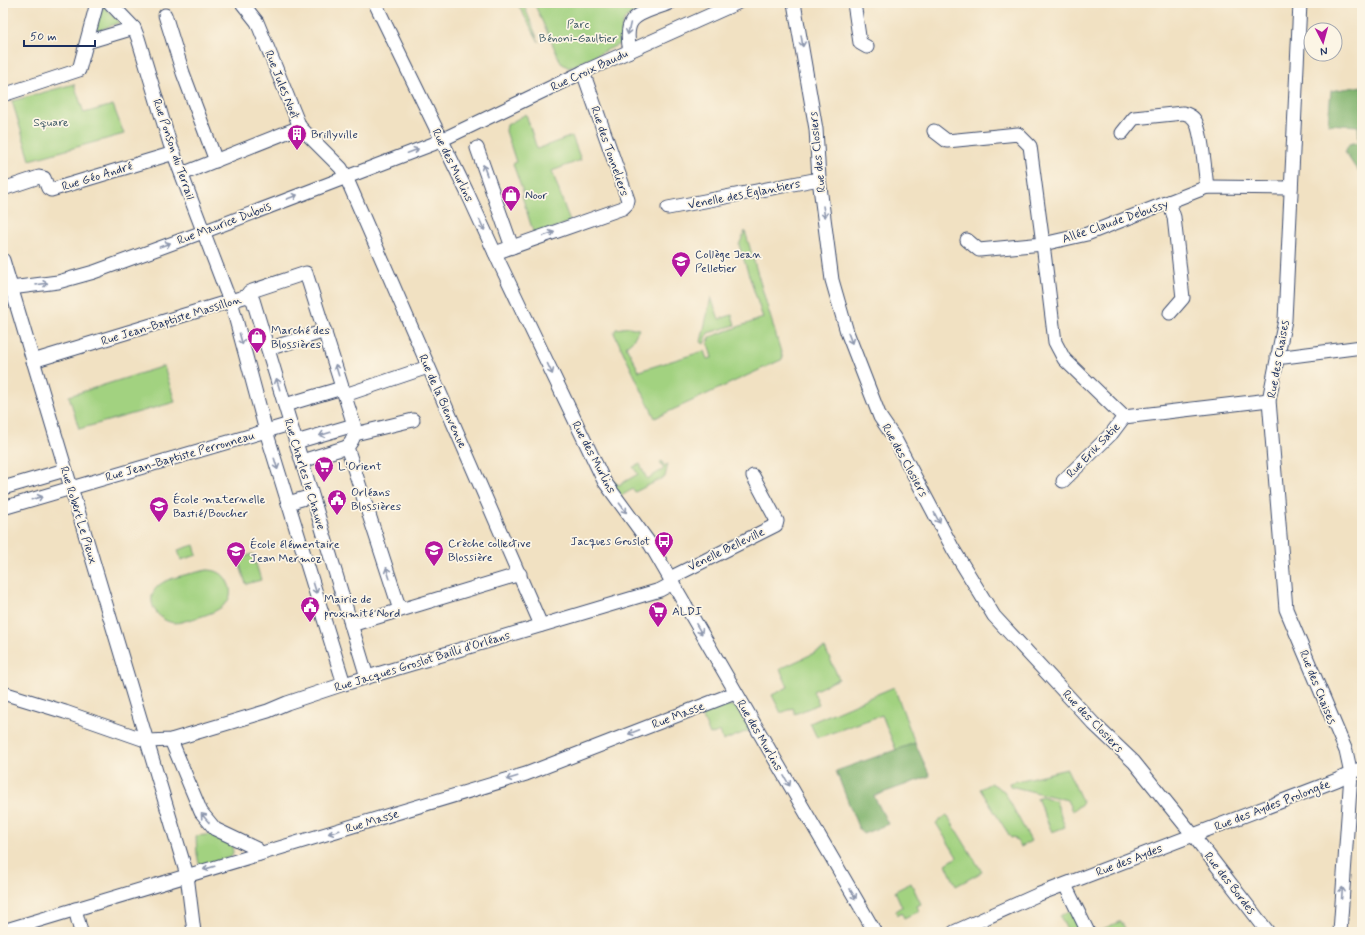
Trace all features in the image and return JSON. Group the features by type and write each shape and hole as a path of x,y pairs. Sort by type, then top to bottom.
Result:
{"street":[{"path":"3,95 75,73 81,67 97,3"},
{"name":"Rue Ponson du Terrail","path":"110,3 134,28 174,153 203,232 231,301"},
{"name":"Rue Jules Noël","path":"242,3 257,22 300,127 341,168 346,176"},
{"name":"Rue des Murlins","path":"375,3 467,192 604,481 650,544 735,693 875,932"},
{"path":"630,51 627,35 630,22 637,16 670,3"},
{"name":"Rue Croix Baudu","path":"441,140 583,72 737,3"},
{"name":"Rue des Closiers","path":"794,3 816,129 819,179 832,280 850,339 880,417 895,439 957,556 994,616 1094,724 1134,762 1193,835"},
{"path":"854,3 860,43 867,47"},
{"name":"Rue des Chaises","path":"1300,3 1285,320 1269,400 1286,609 1346,751 1356,771 1340,932"},
{"path":"165,15 183,74 216,161"},
{"path":"87,42 134,28"},
{"name":"Rue des Tonneliers","path":"495,253 623,208 627,204 628,200 583,72"},
{"path":"1122,133 1134,118 1182,113 1190,115 1195,120 1199,130 1207,187"},
{"path":"182,174 300,127"},
{"path":"934,131 947,141 1018,134 1030,146 1055,342 1064,359 1124,417 1269,400"},
{"name":"Rue Maurice Dubois","path":"7,289 58,282 94,272 203,232 441,140"},
{"path":"477,148 512,247"},
{"name":"Rue Géo André","path":"3,188 39,177 44,178 48,188 51,190 174,153"},
{"name":"Rue de la Bienvenue","path":"346,176 541,625"},
{"name":"Venelle des Églantiers","path":"668,208 819,179"},
{"name":"Allée Claude Debussy","path":"967,240 979,250 1043,244 1087,234 1207,187 1291,188"},
{"path":"1170,202 1174,217 1183,298 1170,313"},
{"name":"Rue Robert Le Pieux","path":"3,260 7,289 32,361 148,742 186,874 194,932"},
{"name":"Rue Jean-Baptiste Massillon","path":"32,361 247,296 248,292 306,274 325,331"},
{"name":"Rue Charles le Chauve","path":"247,296 253,300 367,677"},
{"name":"Rue Charles le Chauve","path":"231,301 266,431 344,684"},
{"path":"268,349 325,331 344,391 354,429 352,442 348,448 302,461"},
{"path":"1277,356 1284,358 1362,347"},
{"path":"284,406 344,391 428,367"},
{"name":"Rue Erik Satie","path":"1063,482 1112,433 1124,417"},
{"path":"296,442 354,429 413,420"},
{"name":"Rue Jean-Baptiste Perronneau","path":"3,508 290,424"},
{"path":"348,448 400,610"},
{"path":"3,488 65,470"},
{"name":"Venelle Belleville","path":"671,581 776,525 777,521 753,476"},
{"path":"288,503 312,496"},
{"path":"351,625 520,574"},
{"name":"Rue Jacques Groslot Bailli d'Orléans","path":"148,742 171,740 268,711 344,684 660,590 671,581"},
{"path":"3,693 65,712 148,742"},
{"name":"Rue Masse","path":"3,931 33,927 75,909 186,874 259,854 526,774 735,693"},
{"path":"171,740 201,812 215,829 257,849 259,854"},
{"name":"Rue des Aydes Prolongée","path":"1193,835 1356,771"},
{"name":"Rue des Aydes","path":"954,932 1065,885 1193,835"},
{"name":"Rue des Bordes","path":"1193,835 1268,932"},
{"path":"1065,885 1088,932"},
{"path":"75,909 81,932"}],"green space":[{"path":"517,3 523,3 539,42"},
{"name":"Parc Bénoni-Gaultier","path":"534,3 658,3 635,11 625,19 622,25 624,42 569,68 561,63"},
{"path":"103,6 120,22 97,31 96,30"},
{"name":"Square","path":"74,84 84,113 113,105 124,134 30,160 12,101"},
{"path":"1362,86 1362,169 1357,170 1345,152 1349,144 1359,142 1358,126 1328,124 1331,91"},
{"path":"526,114 537,149 572,136 581,160 552,171 570,222 534,235 522,196 524,195 513,164 516,162 506,131 507,125"},
{"path":"745,231 783,359 655,418 614,333 616,329 629,327 639,329 633,340 626,346 639,371 704,351 707,359 712,358 708,342 710,337 763,318 739,245"},
{"path":"711,297 719,319 732,315 735,325 708,333 704,344 701,342"},
{"path":"164,366 175,402 79,429 69,396"},
{"path":"662,461 664,466 668,464 665,477 635,492 633,489 621,496 612,482 613,481 619,485 638,474 633,467 640,464 647,479 664,469 660,462"},
{"path":"194,545 197,555 181,560 178,550"},
{"path":"253,554 261,580 246,584 238,559"},
{"path":"207,570 219,572 227,581 230,591 229,599 224,605 208,614 174,623 167,621 156,612 152,599 153,592 158,586 174,578"},
{"path":"825,648 839,679 813,691 819,704 795,714 793,708 781,713 772,695 788,687 780,669"},
{"path":"894,687 915,743 896,750 882,715 817,738 810,723"},
{"path":"728,705 736,707 750,730 723,741 720,731 710,735 702,715"},
{"path":"915,743 930,776 874,796 888,824 863,834 858,827 836,771"},
{"path":"1067,769 1083,803 1072,811 1067,800 1010,786 1009,783"},
{"path":"991,783 1004,791 1031,841 1021,847 1014,837 1011,838 980,789"},
{"path":"1042,796 1056,801 1065,827 1052,832 1037,798"},
{"path":"947,815 982,872 956,886 946,864 957,857 936,823"},
{"path":"215,834 232,844 233,853 230,857 203,865 199,864 196,836"},
{"path":"911,883 921,904 917,906 919,911 904,918 902,913 897,915 896,911 902,907 895,891"},
{"path":"1073,909 1093,932 1068,932 1060,916"},
{"path":"1121,921 1127,932 1096,932"}],"place":[{"name":"Brillyville","path":"297,151"},
{"name":"Noor","path":"511,212"},
{"name":"Collège Jean Pelletier","path":"681,278"},
{"name":"Marché des Blossières","path":"257,354"},
{"name":"L'Orient","path":"324,483"},
{"name":"Orléans Blossières","path":"337,516"},
{"name":"École maternelle Bastié/Boucher","path":"159,523"},
{"name":"Jacques Groslot","path":"664,558"},
{"name":"Crèche collective Blossière","path":"434,567"},
{"name":"École élémentaire Jean Mermoz","path":"236,568"},
{"name":"Mairie de proximité Nord","path":"310,623"},
{"name":"ALDI","path":"658,628"}]}
